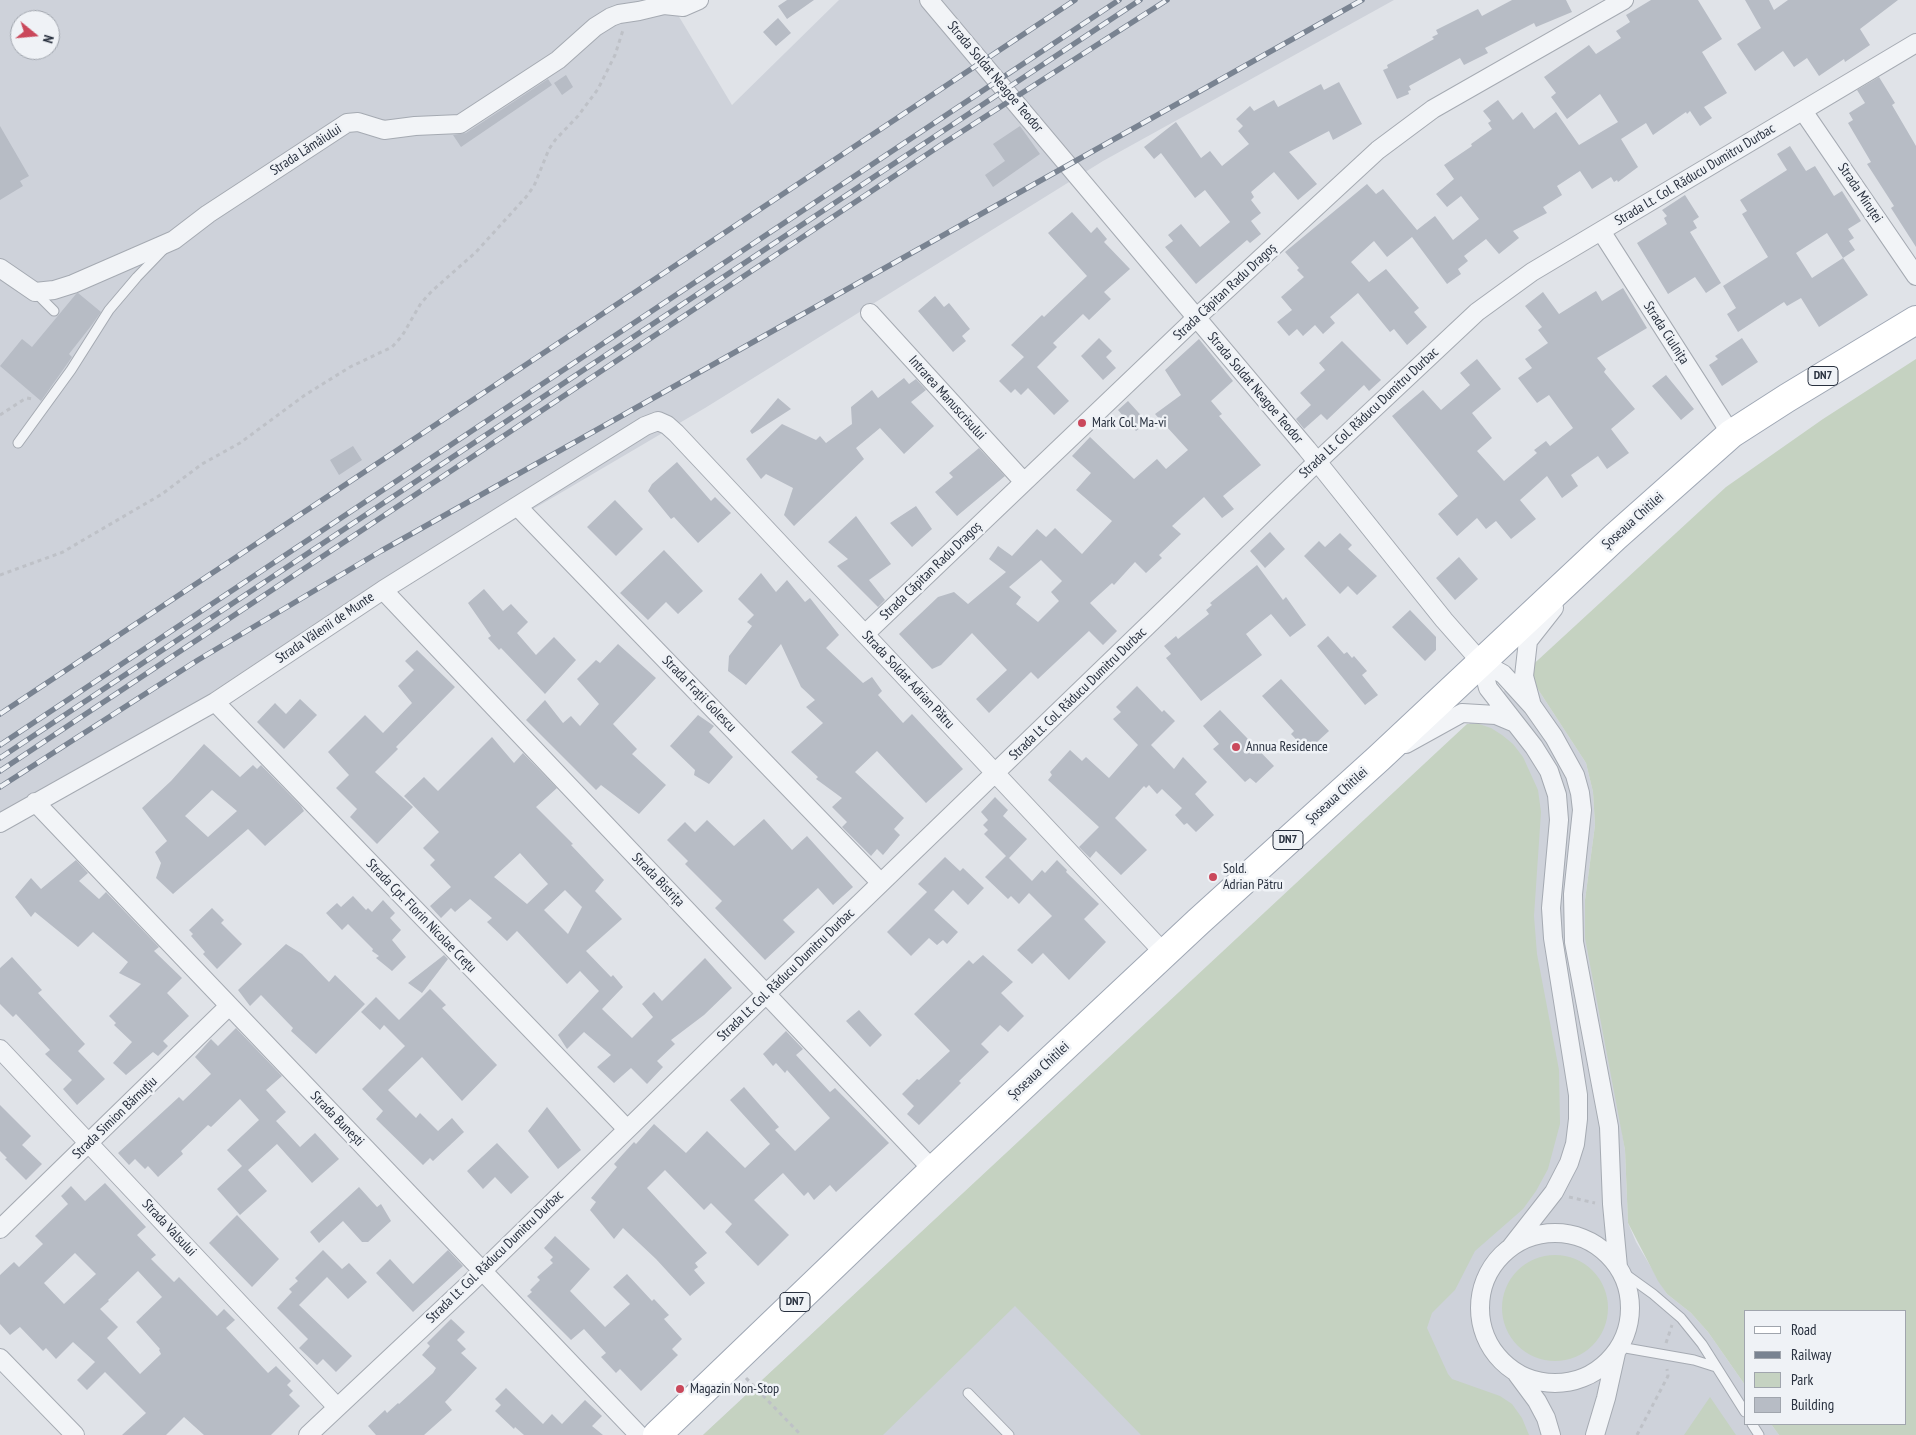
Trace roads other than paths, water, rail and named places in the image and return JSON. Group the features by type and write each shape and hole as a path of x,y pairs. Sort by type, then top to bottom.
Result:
{"main road":[{"name":"Șoseaua Chitilei","path":"657,1435 934,1170 1165,954 1595,556 1731,434 1916,320"}],"street":[{"name":"Strada Lămâiului","path":"35,292 62,288 174,240 208,214 347,123 358,122 384,130 415,126 460,124 558,60 604,21 626,9 639,12 664,5 683,7 700,0"},
{"name":"Strada Soldat Neagoe Teodor","path":"930,0 1070,165 1317,462 1444,620 1481,662"},
{"name":"Strada Căpitan Radu Dragoș","path":"865,634 1196,318 1378,150 1404,129 1458,94 1624,0"},
{"name":"Strada Lt. Col. Răducu Dumitru Durbac","path":"308,1435 482,1270 1317,462 1477,312 1532,272 1916,43"},
{"name":"Strada Miruței","path":"1804,111 1916,276"},
{"name":"Strada Ciulnița","path":"1600,231 1731,434"},
{"path":"0,268 35,292"},
{"name":"Intrarea Manuscrisului","path":"870,313 1024,482"},
{"name":"Strada Soldat Adrian Pătru","path":"645,426 658,422 672,429 1165,954"},
{"name":"Strada Vălenii de Munte","path":"0,823 215,702 383,590 645,426"},
{"name":"Strada Frații Golescu","path":"517,506 881,883"},
{"path":"1532,707 1524,676 1528,641 1595,556"},
{"name":"Strada Bistrița","path":"383,590 934,1170"},
{"path":"1481,662 1503,674 1532,707 1558,745 1575,775 1580,793 1582,818 1573,894 1574,942 1608,1127 1612,1204 1619,1269"},
{"path":"1481,662 1488,688 1534,747 1549,771 1557,795 1560,820 1553,873 1551,908 1553,938 1578,1095 1575,1144 1569,1163 1554,1192 1511,1248 1494,1265 1483,1288 1480,1312 1486,1336 1498,1358 1517,1374 1537,1401 1546,1418 1551,1435"},
{"name":"Strada Cpt. Florin Nicolae Crețu","path":"215,702 627,1129"},
{"path":"1378,758 1462,713 1496,715 1516,723"},
{"name":"Strada Bunești","path":"35,802 639,1435"},
{"name":"Strada Simion Bărnuțiu","path":"0,1229 229,1006"},
{"name":"Strada Valsului","path":"0,1049 337,1407"},
{"path":"1511,1248 1529,1238 1548,1233 1569,1234 1588,1240 1605,1252 1619,1269 1627,1286 1630,1301 1630,1317 1626,1333 1618,1350 1595,1435"},
{"path":"1517,1374 1538,1382 1560,1384 1588,1376 1600,1368 1618,1350"},
{"path":"0,1358 69,1433"}],"lane":[{"path":"18,442 71,370 109,310 152,260 174,240"},
{"path":"35,292 54,311"},
{"path":"1619,1269 1654,1294 1677,1314 1702,1344 1744,1410"},
{"path":"1618,1350 1694,1360 1716,1367"},
{"path":"968,1393 1009,1435"}],"railway":[{"path":"0,714 1075,0"},
{"path":"0,745 1119,0"},
{"path":"0,758 1140,0"},
{"path":"0,771 941,145 1167,0"},
{"path":"0,787 198,660 381,551 1362,0"}],"place":[{"name":"Mark Col. Ma-vi","path":"1082,423"},
{"name":"Annua Residence","path":"1236,747"},
{"name":"Sold. Adrian Pătru","path":"1213,877"},
{"name":"Magazin Non-Stop","path":"680,1389"}]}
